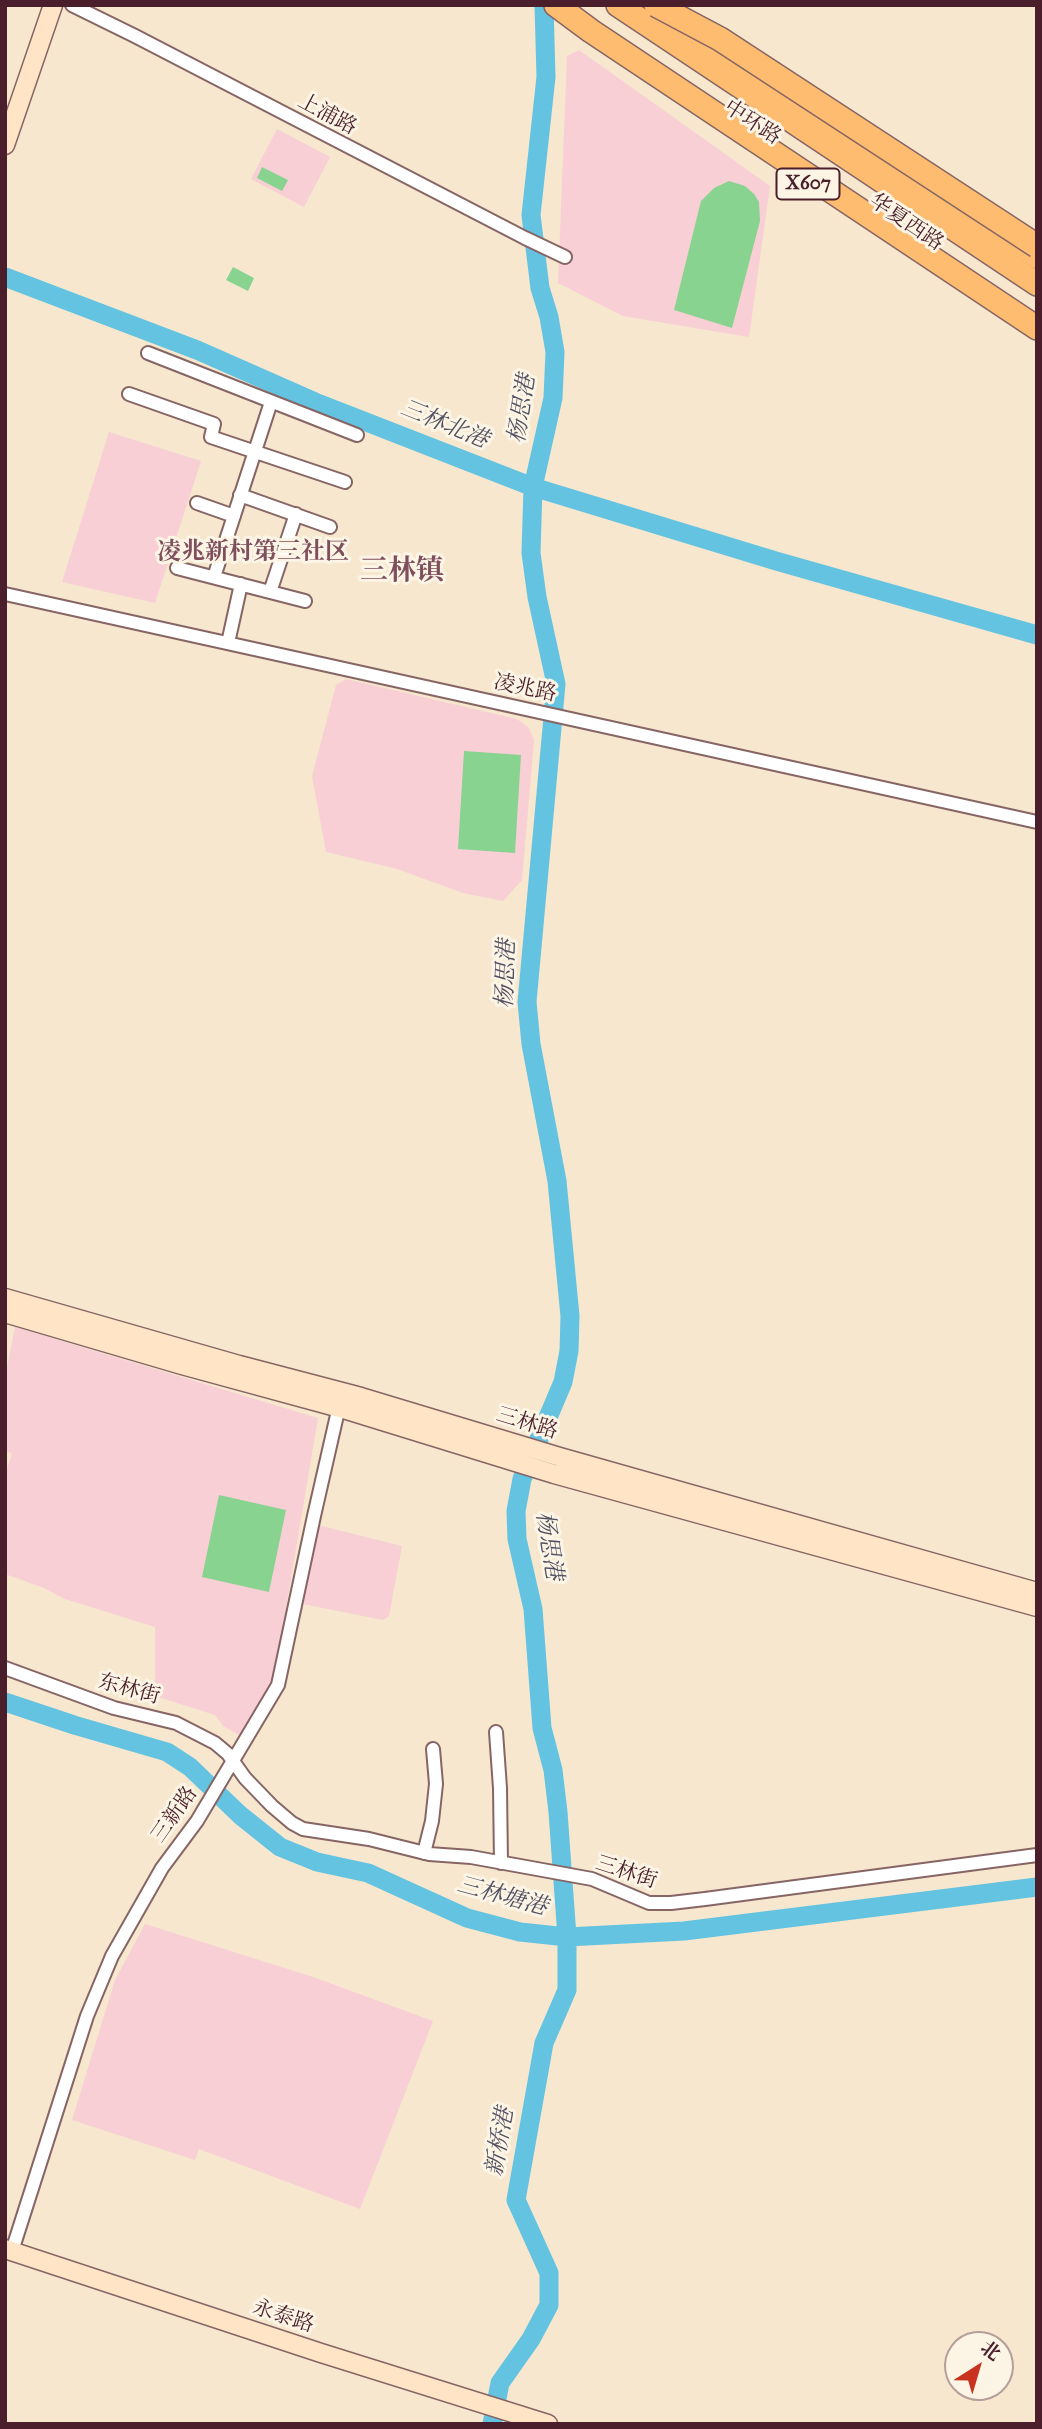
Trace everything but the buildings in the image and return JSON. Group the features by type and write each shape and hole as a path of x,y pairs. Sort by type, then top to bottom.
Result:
{"highway":[{"path":"556,5 591,31 972,283 1037,330"},
{"name":"中环路","path":"573,5 1037,310"},
{"name":"中环路","path":"618,5 1037,284"},
{"path":"656,5 720,39 1037,246"}],"main road":[{"path":"5,145 53,5"},
{"name":"华夏西路","path":"546,5 917,258 1037,330"},
{"name":"华夏西路","path":"645,5 1037,259"},
{"path":"664,5 1037,240"},
{"name":"三林路","path":"5,1298 341,1401"},
{"name":"三林路","path":"5,1313 182,1366 341,1401 361,1397 557,1466 1037,1607"},
{"name":"三林路","path":"557,1466 1037,1592"},
{"name":"永泰路","path":"8,2250 548,2424"}],"street":[{"name":"上浦路","path":"72,5 525,239 565,257"},
{"path":"148,353 357,435"},
{"path":"129,394 214,424 211,437 345,482"},
{"path":"214,578 271,402"},
{"path":"240,495 331,527"},
{"path":"197,503 234,516"},
{"path":"270,592 296,514"},
{"path":"177,568 305,601"},
{"path":"228,643 241,584"},
{"name":"凌兆路","path":"5,594 1037,822"},
{"name":"三新路","path":"8,2250 99,1984 127,1928 162,1868 232,1765 278,1685 341,1401"},
{"name":"东林街","path":"5,1668 104,1705 176,1723 215,1743 223,1749 232,1765"},
{"path":"496,1732 501,1863"},
{"path":"424,1853 432,1821 436,1784 433,1749"},
{"name":"三林街","path":"232,1765 297,1827 369,1839 424,1853 471,1857 592,1879 658,1904 1037,1855"}],"shaded area":[{"path":"579,50 770,186 749,337 623,316 558,283 567,56"},
{"path":"277,129 330,157 304,207 251,179"},
{"path":"109,432 201,461 155,603 62,582"},
{"path":"346,679 517,719 529,728 534,740 522,880 503,901 463,893 397,869 326,852 312,776 336,685"},
{"path":"15,1327 318,1418 274,1679 243,1737 223,1726 215,1715 155,1696 155,1627 65,1599 5,1574 5,1475 12,1454 5,1450 5,1378"},
{"path":"318,1525 402,1546 389,1616 383,1620 303,1604"},
{"path":"145,1924 313,1977 433,2021 360,2209 199,2149 195,2160 72,2120 115,1980"}],"green space":[{"path":"262,167 288,180 282,191 257,178"},
{"path":"729,181 745,186 754,194 759,202 760,221 732,328 674,310 701,201 714,188"},
{"path":"233,267 254,278 248,291 226,280"},
{"path":"464,751 521,755 515,853 458,849"},
{"path":"219,1495 286,1510 269,1592 202,1577"}],"waterway":[{"name":"杨思港","path":"492,2424 500,2383 531,2339 549,2305 549,2273 516,2200 544,2043 567,1990 567,1937 558,1812 553,1770 542,1728 533,1609 517,1539 516,1511 522,1479 563,1382 569,1351 570,1316 557,1181 531,1044 527,1002 556,684 537,597 531,553 533,487 553,398 555,352 549,317 540,288 531,215 546,77 544,5"},
{"name":"三林北港","path":"5,277 197,350 315,402 533,487 776,561 1037,635"},
{"name":"三林塘港","path":"5,1702 167,1752 190,1767 240,1815 280,1847 317,1862 368,1873 467,1918 520,1932 567,1937 684,1931 1037,1887"}],"district":[{"name":"凌兆新村第三社区","path":"253,553"},
{"name":"三林镇","path":"402,572"}],"water label":[{"name":"新桥港","path":"501,2142"}]}
